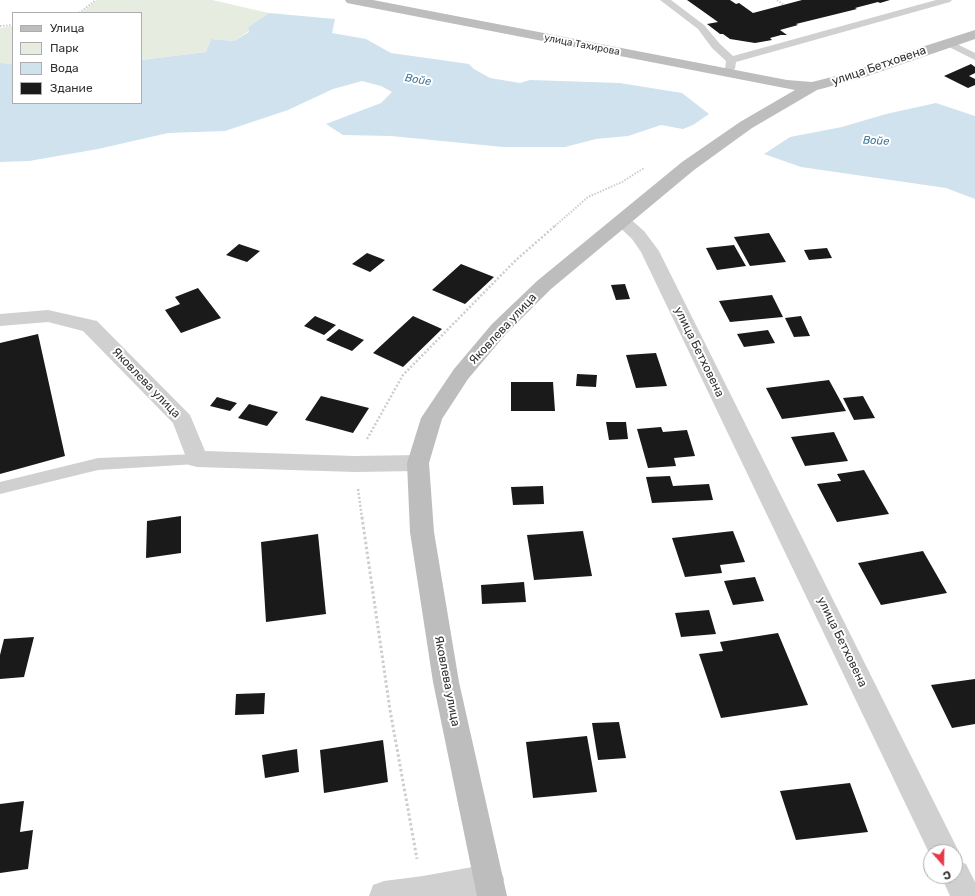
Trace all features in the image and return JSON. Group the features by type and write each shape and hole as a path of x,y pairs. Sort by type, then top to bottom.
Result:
{"street":[{"name":"улица Тахирова","path":"352,0 730,67 787,85 812,87"},
{"name":"улица Бетховена","path":"940,844 650,251 638,235 622,222 688,166 746,125 812,87 857,75 947,42 975,34"},
{"name":"Яковлева улица","path":"491,887 446,682 422,532 418,463 432,418 460,374 499,329 544,285 622,222"},
{"name":"Яковлева улица","path":"0,320 48,316 90,326 182,420 198,459"},
{"path":"198,459 355,464 418,463"},
{"path":"960,884 966,896"},
{"path":"384,896 423,891 491,887"}],"lane":[{"path":"665,0 701,27 730,67 948,0"},
{"path":"947,42 975,57"},
{"path":"0,488 98,464 198,459"}],"path":[{"path":"81,12 96,0"},
{"path":"777,0 784,4"},
{"path":"0,26 12,25"},
{"path":"423,891 390,710 355,464 378,417 403,375 447,330 516,260 588,197 622,182 649,165"}],"green space":[{"path":"97,0 212,0 269,13 248,27 249,31 234,41 211,39 206,52 142,60 142,12 82,12"},
{"path":"12,26 12,64 0,63 0,28"}],"water":[{"name":"Войе","path":"269,13 335,19 332,33 366,39 391,53 469,64 474,69 490,78 520,83 530,80 620,83 682,93 709,114 693,125 683,129 661,125 628,136 596,139 565,147 503,147 391,136 343,135 326,124 381,103 392,92 381,86 362,81 333,89 288,110 225,131 168,133 98,149 29,161 0,162 0,63 12,64 12,104 142,104 142,60 206,52 211,39 234,41 249,32 248,27"},
{"name":"Войе","path":"936,103 975,116 975,199 946,188 801,167 764,154 790,137 842,127 886,114"}],"building":[{"path":"687,0 730,0 736,4 739,3 753,13 802,0 890,0 796,24 798,25 780,30 787,35 781,35 770,38 772,40 755,43 730,39 723,34 720,34 707,24 718,22"},
{"path":"971,64 975,67 975,73 969,76 975,79 975,85 968,88 944,76"},
{"path":"769,233 786,262 750,266 734,237"},
{"path":"239,244 260,251 247,262 226,255"},
{"path":"734,245 746,266 717,270 706,248"},
{"path":"827,248 832,258 809,260 804,250"},
{"path":"367,253 385,260 370,272 352,264"},
{"path":"461,264 494,277 465,304 432,290"},
{"path":"625,284 630,299 616,300 611,285"},
{"path":"198,288 221,318 181,333 165,310 180,304 175,297"},
{"path":"772,295 783,317 730,322 719,301"},
{"path":"315,316 336,325 324,335 304,326"},
{"path":"413,316 442,329 403,367 373,353"},
{"path":"801,316 810,336 794,337 785,318"},
{"path":"339,329 364,340 352,351 326,340"},
{"path":"768,330 775,343 744,347 737,334"},
{"path":"38,334 65,456 0,474 0,343"},
{"path":"656,353 667,386 636,388 626,355"},
{"path":"577,374 597,375 596,387 576,386"},
{"path":"829,380 846,411 782,419 766,388"},
{"path":"511,382 553,382 555,411 511,411"},
{"path":"321,396 369,408 353,433 305,420"},
{"path":"863,396 875,418 854,420 843,398"},
{"path":"217,397 237,403 230,411 210,406"},
{"path":"249,404 278,412 267,426 238,418"},
{"path":"606,422 626,422 628,439 609,440"},
{"path":"661,427 663,432 687,430 695,456 674,458 676,466 648,468 637,429"},
{"path":"834,432 848,461 805,466 791,437"},
{"path":"864,470 889,514 837,522 817,484 841,481 837,474"},
{"path":"670,476 673,486 709,484 713,500 652,503 646,477"},
{"path":"543,486 544,504 513,505 511,487"},
{"path":"181,516 181,553 146,558 147,521"},
{"path":"583,531 592,576 534,580 527,535"},
{"path":"733,531 745,562 720,565 722,573 685,577 672,538"},
{"path":"318,534 326,614 266,622 261,542"},
{"path":"923,551 947,593 881,605 858,563"},
{"path":"755,577 764,601 733,605 724,581"},
{"path":"524,582 526,602 482,604 481,585"},
{"path":"709,610 716,634 681,637 675,613"},
{"path":"778,633 808,705 721,718 699,654 723,651 720,642"},
{"path":"34,637 24,677 0,679 0,655 4,639"},
{"path":"975,679 975,724 952,728 931,685"},
{"path":"265,693 264,714 235,715 236,694"},
{"path":"619,722 626,758 598,760 592,723"},
{"path":"587,736 597,792 533,798 526,742"},
{"path":"383,740 388,782 324,793 320,750"},
{"path":"297,749 299,772 265,778 262,755"},
{"path":"850,783 868,832 796,840 780,791"},
{"path":"24,801 20,832 33,830 28,869 0,873 0,804"}]}
